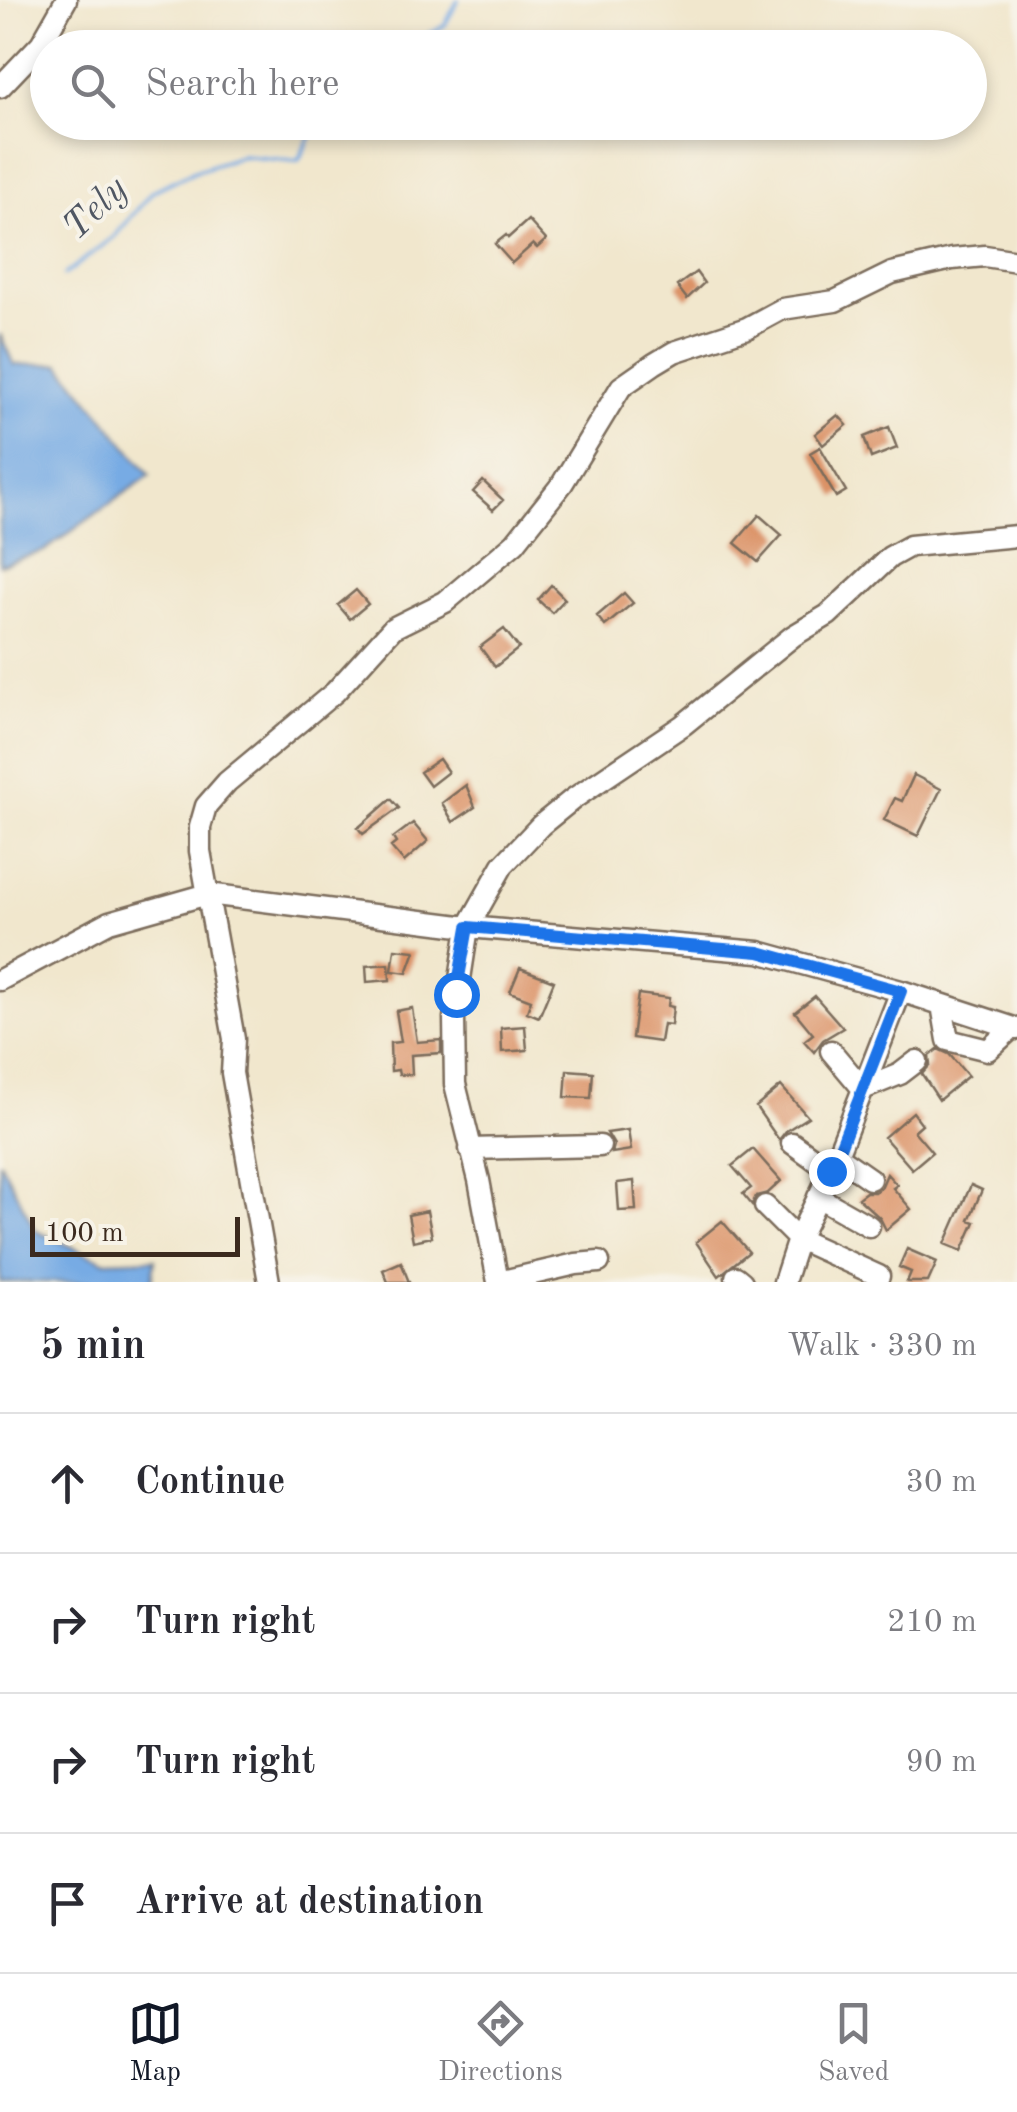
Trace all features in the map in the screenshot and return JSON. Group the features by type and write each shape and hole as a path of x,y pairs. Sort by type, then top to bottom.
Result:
{"street":[{"path":"48,30 66,0"},
{"path":"0,87 30,55"},
{"path":"269,1282 232,1074 234,1039 200,851 200,827 206,806 227,782 336,692 393,628 446,602 516,544 562,484 620,388 674,352 727,336 782,309 835,301 892,273 952,258 985,256 1017,261"},
{"path":"599,1262 498,1282 455,1084 454,1050 456,1002 468,927 503,864 541,825 602,777 683,725 793,636 828,615 890,557 910,546 1017,536"},
{"path":"0,980 109,922 208,894 468,927 759,952 901,991 1015,1028"},
{"path":"784,1282 798,1238 834,1164 901,991"},
{"path":"942,1004 948,1040 988,1050 1015,1028"},
{"path":"830,1050 863,1089"},
{"path":"863,1089 900,1074 917,1061"},
{"path":"792,1143 870,1179"},
{"path":"470,1149 600,1146"},
{"path":"818,1197 869,1226"},
{"path":"765,1206 798,1238 879,1276"}],"water":[{"path":"0,334 14,365 60,364 150,475 44,551 0,565"},
{"path":"0,1161 36,1231 104,1261 155,1259 152,1282 0,1282"}],"building":[{"path":"528,220 546,240 537,248 533,244 512,263 495,244"},
{"path":"696,272 704,283 687,299 677,286"},
{"path":"838,415 847,425 823,445 815,434"},
{"path":"889,427 897,448 871,458 864,437"},
{"path":"820,447 846,491 836,497 810,453"},
{"path":"483,481 503,500 493,510 473,492"},
{"path":"759,515 782,535 758,562 735,543"},
{"path":"551,585 565,599 552,613 538,600"},
{"path":"356,590 368,604 350,619 338,605"},
{"path":"624,593 633,603 605,626 597,616"},
{"path":"504,629 519,648 495,667 480,647"},
{"path":"439,759 448,772 430,786 420,772"},
{"path":"914,775 941,789 918,836 884,820 895,798 902,801"},
{"path":"466,785 475,807 453,822 442,803"},
{"path":"391,799 399,808 363,834 358,828"},
{"path":"413,823 428,841 404,862 391,847 396,843 393,838"},
{"path":"395,949 415,951 407,973 392,971"},
{"path":"389,964 390,980 367,982 366,966"},
{"path":"520,968 554,981 539,1017 527,1012 531,1000 510,992"},
{"path":"638,994 669,998 668,1006 673,1007 671,1025 663,1024 660,1042 632,1038"},
{"path":"815,996 843,1028 823,1040 814,1052 804,1041 813,1034 795,1012"},
{"path":"412,1008 417,1042 441,1040 441,1053 411,1055 412,1074 399,1075 398,1070 391,1071 390,1043 401,1042 396,1011"},
{"path":"525,1026 527,1050 502,1052 501,1028"},
{"path":"938,1049 949,1054 968,1076 939,1100 922,1074 930,1065 929,1056"},
{"path":"567,1070 593,1072 591,1098 565,1097"},
{"path":"781,1086 808,1117 779,1140 756,1107"},
{"path":"913,1112 922,1124 914,1131 932,1152 912,1169 884,1137"},
{"path":"628,1130 631,1150 612,1153 614,1145 607,1133"},
{"path":"753,1149 781,1181 768,1193 756,1196 752,1205 743,1194 751,1188 732,1166"},
{"path":"887,1174 911,1209 886,1230 880,1218 858,1198 881,1188"},
{"path":"634,1181 636,1210 619,1211 617,1183"},
{"path":"971,1185 982,1190 969,1220 975,1222 962,1251 945,1244"},
{"path":"427,1211 432,1237 413,1241 408,1215"},
{"path":"722,1221 749,1252 719,1276 696,1242"},
{"path":"907,1249 937,1262 928,1282 907,1282 911,1272 899,1267"},
{"path":"401,1262 409,1282 388,1282 383,1270"}],"waterway":[{"name":"Tely","path":"436,30 445,25 458,0"},
{"name":"Tely","path":"64,275 114,237 153,191 190,173 241,156 298,161 309,140"}],"route":[{"path":"456,994 468,927 759,952 901,991 831,1171"}]}
